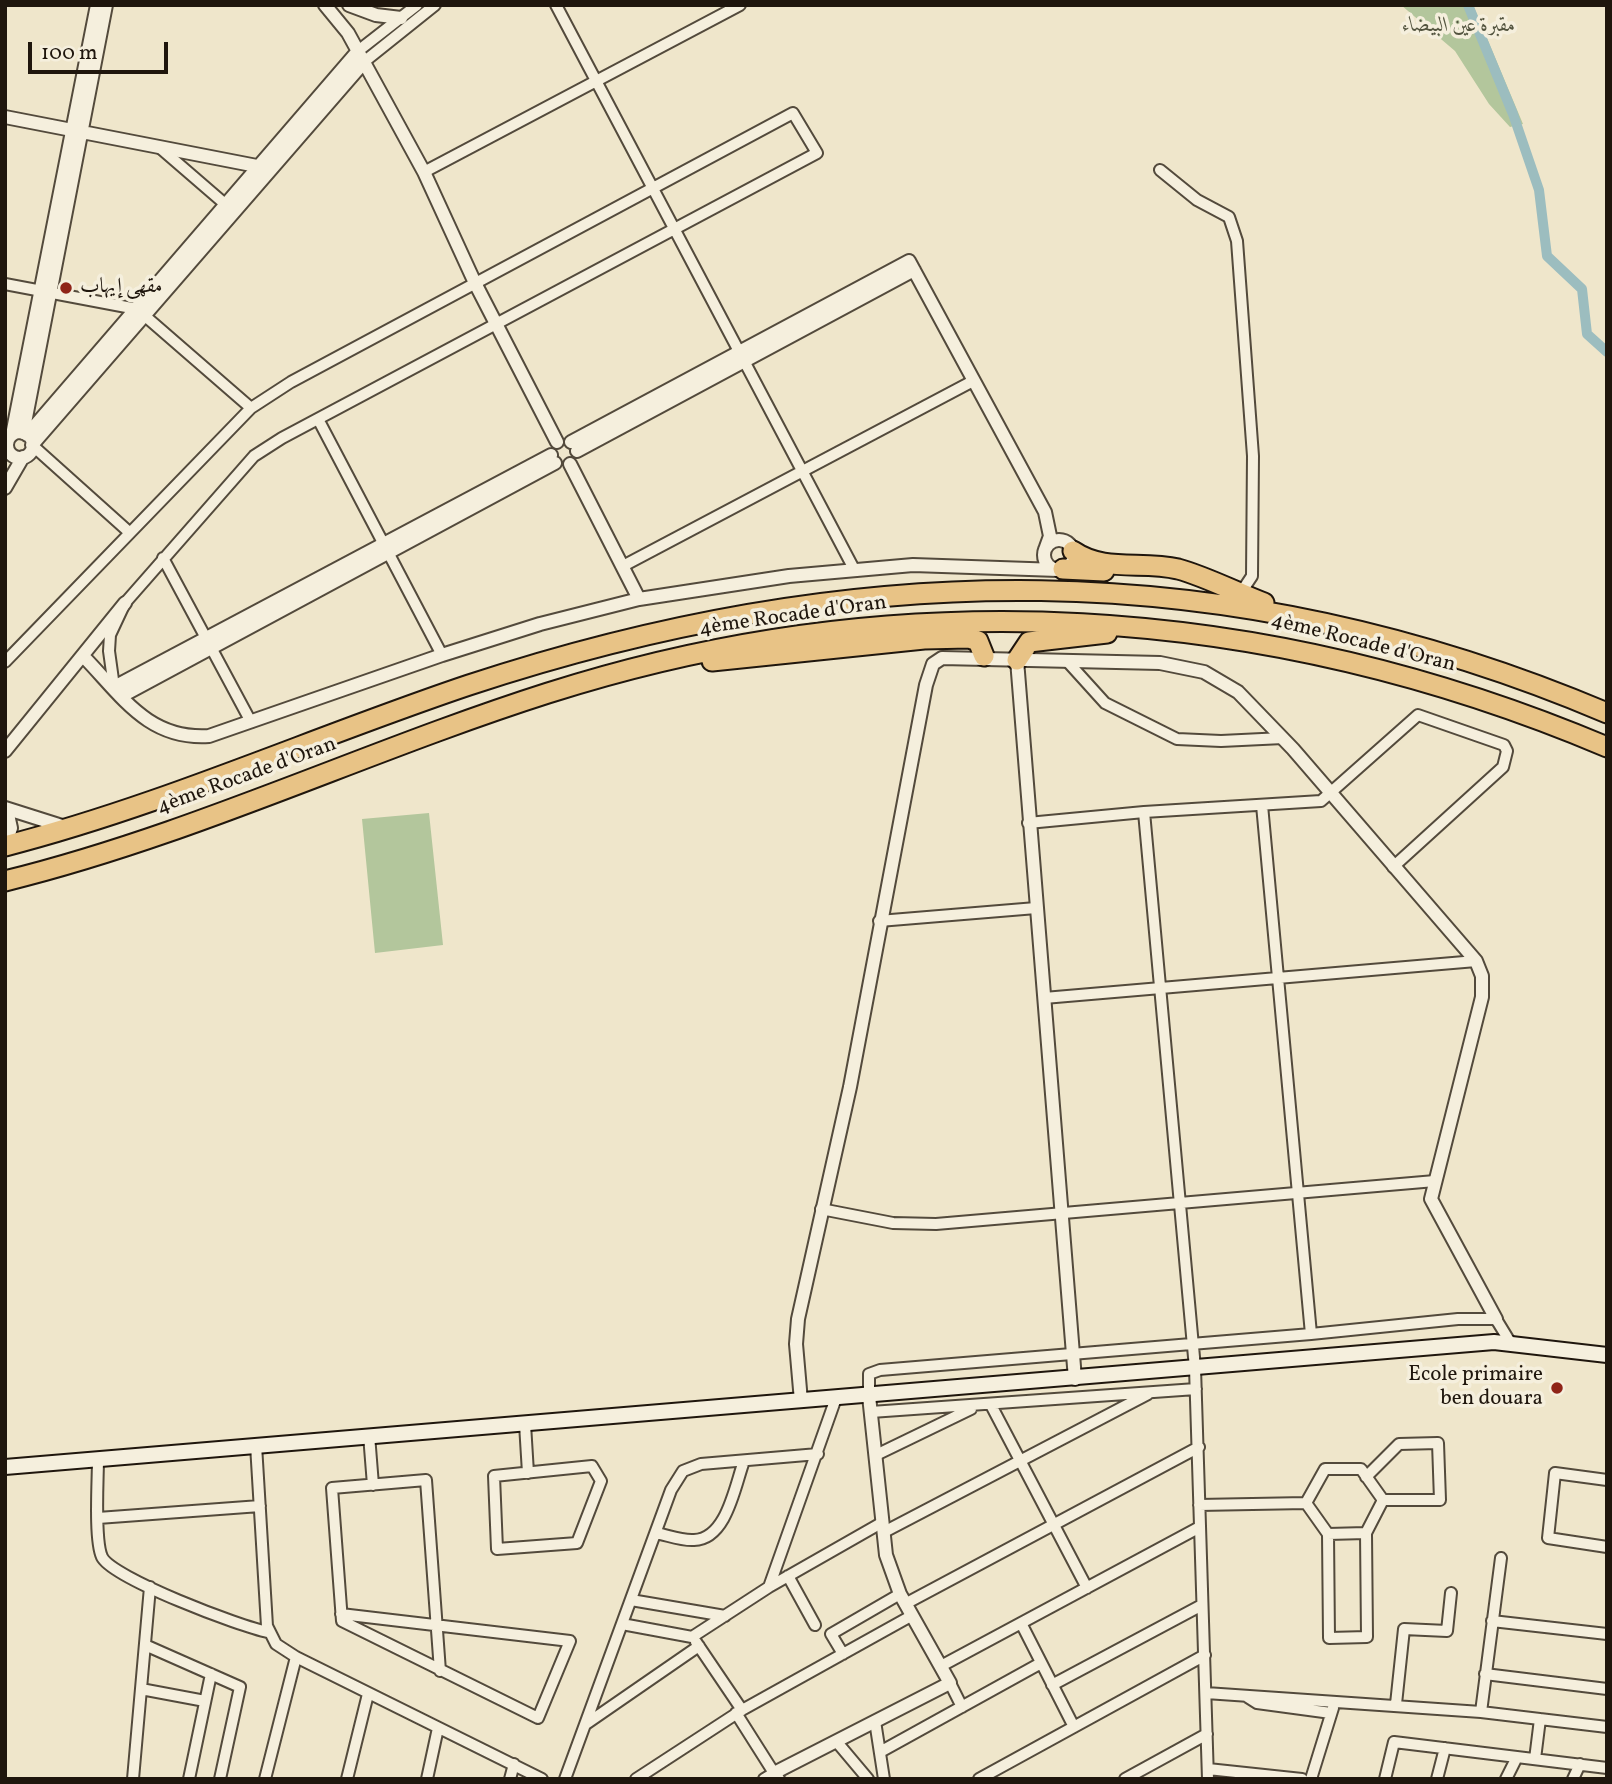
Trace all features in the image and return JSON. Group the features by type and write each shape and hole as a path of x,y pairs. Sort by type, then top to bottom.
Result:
{"highway":[{"path":"1070,547 1100,565 1156,566 1180,570 1307,619"},
{"path":"1061,570 1143,570 1154,574 1154,582 1147,587 1101,592"},
{"name":"4ème Rocade d'Oran","path":"5,846 71,828 188,789 466,686 624,638 732,615 862,598 981,589 1101,592 1197,601 1307,619 1445,653 1510,674 1607,713"},
{"name":"4ème Rocade d'Oran","path":"5,881 70,863 178,827 487,713 637,667 781,638 883,626 1056,620 1158,628 1241,639 1386,670 1512,708 1607,747"},
{"path":"1017,660 1026,644 1040,639 1158,628"},
{"path":"637,667 752,659 924,639 969,638 978,642 984,656"}],"main road":[{"path":"5,1467 1510,1342 1607,1355"}],"street":[{"path":"15,443 76,130 97,5"},
{"path":"76,130 106,5"},
{"path":"118,692 553,459 557,442 475,283 424,172 362,56 342,24 325,5"},
{"path":"349,5 376,15 401,18"},
{"path":"15,443 140,312 362,56 417,5"},
{"path":"362,56 435,5"},
{"path":"556,5 854,569"},
{"path":"424,172 740,5"},
{"path":"5,662 251,408 291,382 793,113 817,153 269,445 254,456 125,603 5,751"},
{"path":"5,117 263,167"},
{"path":"156,145 225,205"},
{"path":"140,312 225,205 263,167"},
{"path":"1160,170 1197,200 1229,218 1237,241 1253,470 1252,576 1240,594"},
{"path":"83,657 145,719 175,735 209,736 442,654 540,624 639,599 712,586 854,569 913,565 1013,566 1061,570 1070,564 1070,547 1045,512 972,382 911,265 574,447 557,442"},
{"path":"5,284 140,312 251,408"},
{"path":"623,566 972,382"},
{"path":"318,419 442,654"},
{"path":"5,488 23,457 30,453 15,443"},
{"path":"15,443 129,532"},
{"path":"574,447 570,464 639,599"},
{"path":"553,459 563,466 570,464"},
{"path":"1045,512 1050,528 1045,551 1050,567 1061,570"},
{"path":"1013,566 1045,551 1054,541 1070,547"},
{"path":"163,558 251,722"},
{"path":"118,692 109,651 110,635 125,603"},
{"path":"802,1401 796,1344 798,1319 850,1087 879,921 929,672 942,658 984,656 1067,662 1160,663 1204,672 1238,692 1283,738 1476,961 1482,976 1482,997 1435,1181 1433,1206 1510,1342"},
{"path":"1017,660 1028,823 1075,1379"},
{"path":"1067,662 1105,703 1177,739 1221,741 1283,738"},
{"path":"1028,823 1144,812 1321,801 1418,715 1504,745 1507,759 1503,767 1393,867"},
{"path":"1262,805 1311,1334"},
{"path":"5,846 10,828 6,809 71,828"},
{"path":"1144,812 1195,1368 1199,1447 1198,1528 1208,1774 1302,1779"},
{"path":"879,921 1036,908"},
{"path":"1044,998 1476,961"},
{"path":"821,1209 893,1223 916,1224 1435,1181"},
{"path":"962,1707 906,1604 886,1555 869,1374 880,1370 1311,1334 1458,1318 1496,1319"},
{"path":"871,1412 1196,1389"},
{"path":"586,1724 725,1616 769,1587 1153,1392"},
{"path":"769,1587 836,1398"},
{"path":"876,1455 978,1405"},
{"path":"990,1405 1087,1588"},
{"path":"525,1424 528,1473"},
{"path":"369,1435 373,1485"},
{"path":"1366,1477 1399,1444 1438,1443 1440,1500 1382,1500"},
{"path":"256,1445 268,1632 275,1644 368,1694 542,1779"},
{"path":"843,1654 831,1634 906,1604 1199,1447"},
{"path":"565,1779 671,1490 683,1471 701,1464 818,1454"},
{"path":"98,1459 99,1547 106,1563 150,1587 234,1622 268,1632"},
{"path":"656,1533 694,1541 709,1535 721,1524 744,1461"},
{"path":"592,1466 601,1481 577,1544 497,1549 494,1476 528,1473 592,1466"},
{"path":"1306,1503 1325,1469 1361,1469 1382,1500"},
{"path":"1607,1480 1555,1473 1548,1538 1607,1547"},
{"path":"341,1614 436,1624 570,1641 538,1717 440,1671 342,1621 341,1614 332,1488 426,1480 436,1624 440,1671"},
{"path":"1306,1503 1328,1534 1329,1637 1367,1637 1366,1533 1382,1500"},
{"path":"1199,1505 1306,1503"},
{"path":"98,1518 260,1506"},
{"path":"941,1666 1198,1528"},
{"path":"1328,1534 1366,1533"},
{"path":"1480,1712 1501,1558"},
{"path":"788,1576 815,1625"},
{"path":"133,1779 150,1587"},
{"path":"1396,1704 1404,1629 1447,1632 1451,1593"},
{"path":"631,1600 725,1616"},
{"path":"636,1779 739,1712 843,1654 906,1604"},
{"path":"1052,1685 1202,1605"},
{"path":"1492,1621 1607,1634"},
{"path":"1020,1623 1074,1727"},
{"path":"622,1624 696,1641 739,1712 772,1777 950,1683"},
{"path":"145,1645 240,1687 220,1779"},
{"path":"979,1779 1205,1655"},
{"path":"265,1779 296,1657"},
{"path":"880,1752 1041,1663"},
{"path":"189,1779 211,1674"},
{"path":"1485,1674 1607,1689"},
{"path":"141,1689 205,1701"},
{"path":"1206,1693 1396,1704 1607,1727"},
{"path":"347,1779 368,1694"},
{"path":"1243,1695 1258,1703 1331,1713"},
{"path":"1311,1779 1335,1699"},
{"path":"1535,1759 1539,1719"},
{"path":"875,1721 884,1779"},
{"path":"426,1779 438,1728"},
{"path":"1125,1779 1207,1734"},
{"path":"836,1741 868,1779"},
{"path":"1385,1779 1394,1742 1607,1768"},
{"path":"1437,1779 1445,1748"},
{"path":"1506,1779 1517,1757"},
{"path":"510,1779 514,1764"},
{"path":"1573,1779 1580,1764"}],"green space":[{"name":"مقبرة عين البيضاء","path":"1401,5 1473,5 1523,124 1510,127 1489,104 1455,51"},
{"path":"429,813 443,945 375,953 362,819"}],"waterway":[{"path":"1468,5 1513,114 1539,190 1547,256 1582,289 1587,334 1607,352"}],"place":[{"name":"مقهى إيهاب","path":"66,288"},
{"name":"Ecole primaire ben douara","path":"1557,1388"}]}
